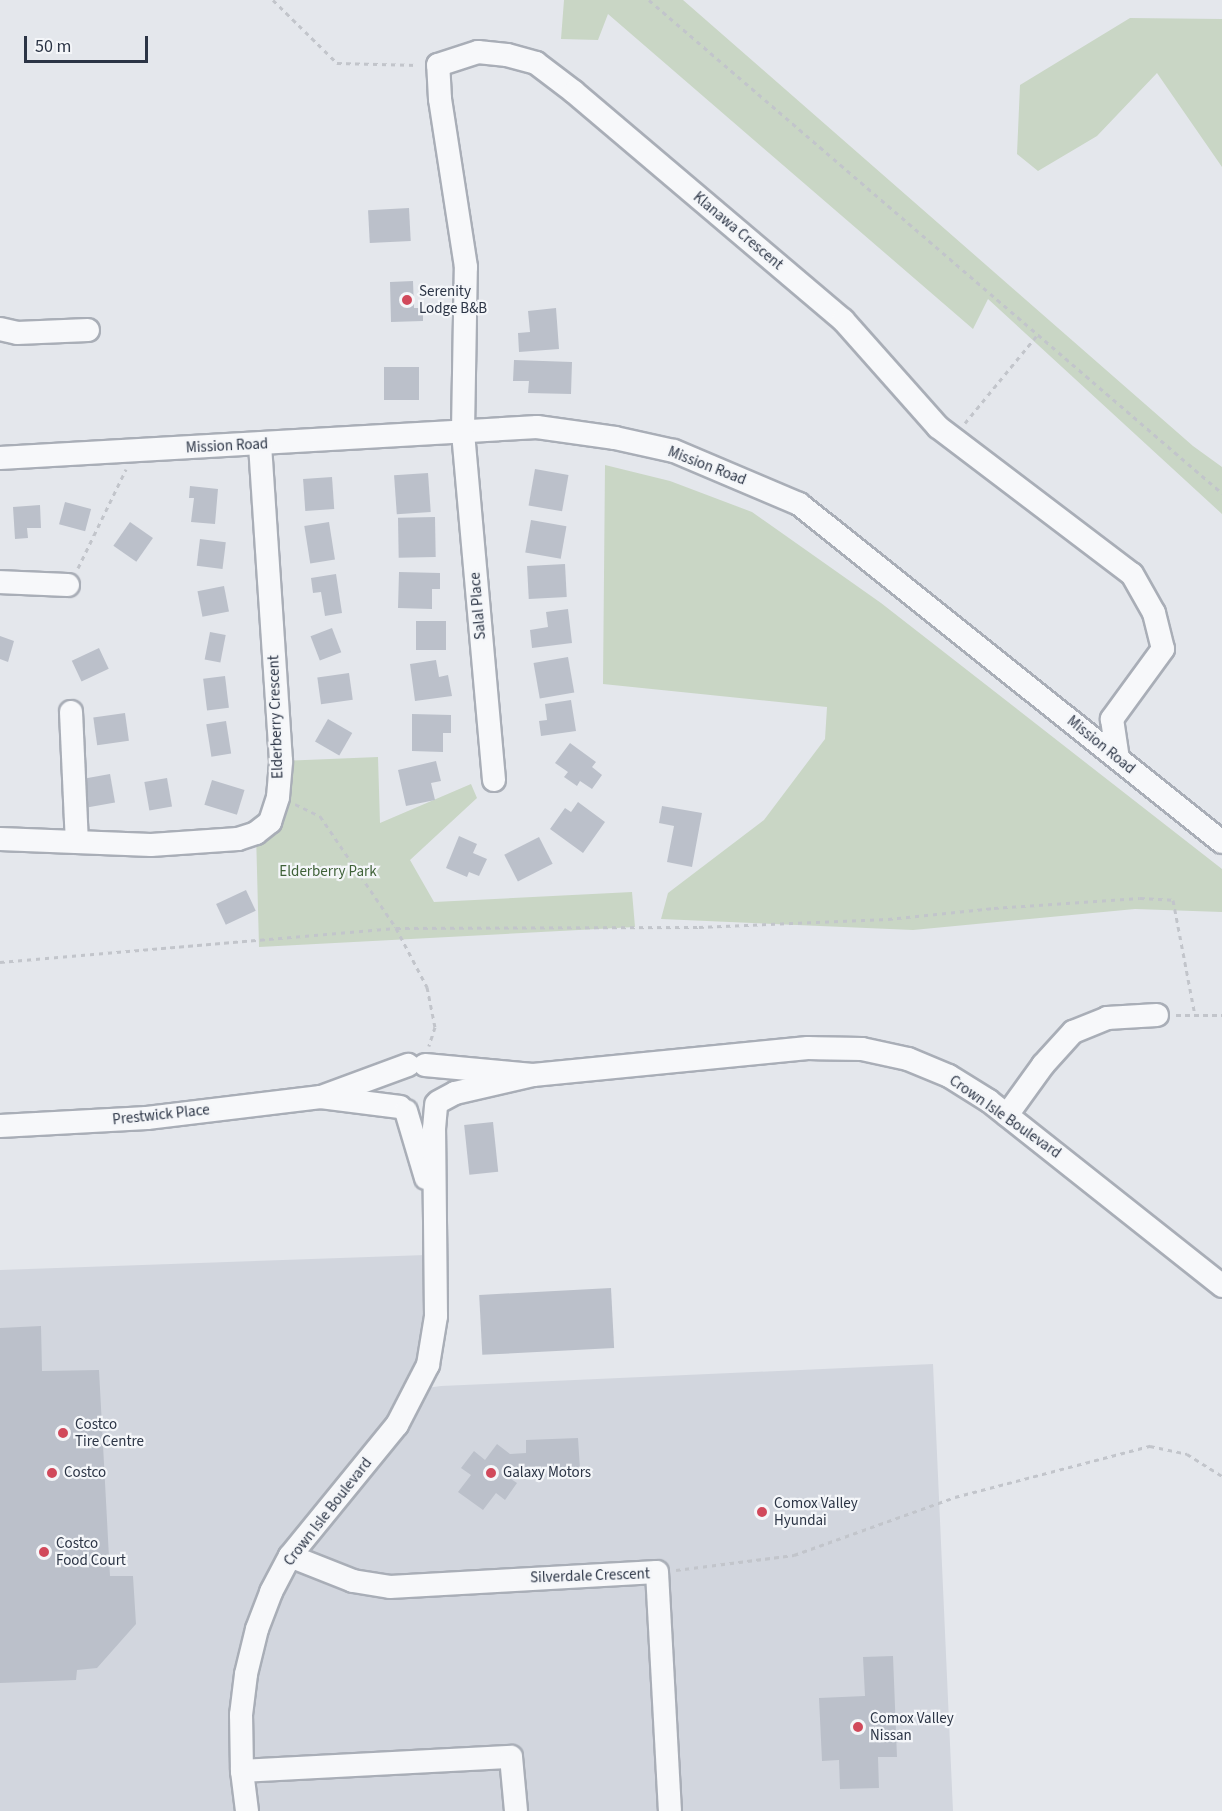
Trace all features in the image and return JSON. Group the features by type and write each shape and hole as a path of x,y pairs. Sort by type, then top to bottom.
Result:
{"street":[{"name":"Klanawa Crescent","path":"438,65 478,52 507,55 536,63 574,92 843,320 938,428 1132,574 1154,614 1163,649 1112,719 1118,759"},
{"path":"438,65 440,99 466,267 463,431"},
{"path":"0,329 17,333 88,330"},
{"name":"Mission Road","path":"0,458 537,427 615,438 674,452 799,504 1222,842"},
{"name":"Salal Place","path":"463,431 494,780"},
{"name":"Elderberry Crescent","path":"0,839 151,845 238,839 256,833 270,822 278,797 281,761 260,444"},
{"path":"0,582 68,585"},
{"path":"71,712 77,842"},
{"path":"1007,1114 1043,1065 1073,1032 1107,1018 1157,1015"},
{"name":"Crown Isle Boulevard","path":"247,1811 242,1771 241,1715 246,1674 257,1629 271,1592 290,1556 397,1425 428,1365 436,1316 434,1129 437,1103 455,1093 533,1075 797,1049 862,1049 908,1059 949,1076 1007,1114 1222,1286"},
{"path":"419,1065 440,1078 442,1092 437,1103"},
{"name":"Crown Isle Boulevard","path":"435,1221 422,1160 403,1109 395,1101 392,1084 400,1069 419,1065 533,1075"},
{"name":"Prestwick Place","path":"0,1126 136,1119 321,1097 419,1065"},
{"name":"Prestwick Place","path":"321,1097 422,1113 437,1103"},
{"name":"Silverdale Crescent","path":"290,1556 353,1581 390,1587 657,1572 670,1811"},
{"path":"242,1771 511,1757 516,1811"}],"path":[{"path":"273,0 337,63 438,65"},
{"path":"649,0 1222,493"},
{"path":"953,439 1038,334"},
{"path":"68,585 135,451"},
{"path":"278,797 320,816 396,928 427,987 435,1027 419,1065"},
{"path":"0,962 396,928 699,927 888,919 994,908 1140,898 1173,900 1195,1015"},
{"path":"1157,1015 1222,1015"},
{"path":"657,1572 794,1555 956,1497 1150,1446 1187,1454 1222,1476"}],"shaded area":[{"path":"426,1255 429,1312 419,1363 405,1391 441,1386 933,1364 953,1811 0,1811 0,1270"}],"green space":[{"path":"564,0 683,0 1193,446 1222,467 1222,514 988,299 973,329 608,14 598,40 561,39"},
{"path":"1130,18 1222,19 1222,167 1157,73 1097,136 1038,171 1017,154 1020,85"},
{"path":"605,465 670,481 752,512 881,603 1222,869 1222,912 1135,909 913,930 661,919 668,893 764,820 825,739 827,707 603,684"},
{"name":"Elderberry Park","path":"378,757 380,823 471,784 477,798 410,860 434,902 632,892 635,927 259,947 256,833 281,761"}],"building":[{"path":"409,208 411,241 370,243 368,210"},
{"path":"413,281 414,308 423,308 423,321 391,322 390,282"},
{"path":"556,308 559,349 519,352 518,333 530,332 528,311"},
{"path":"514,360 572,362 571,394 528,393 529,381 513,381"},
{"path":"384,367 419,367 419,400 384,400"},
{"path":"535,469 568,475 562,511 529,505"},
{"path":"428,473 431,512 397,514 394,475"},
{"path":"332,477 334,509 305,511 303,479"},
{"path":"190,486 218,489 215,524 191,522 194,498 189,498"},
{"path":"65,502 91,509 85,531 59,524"},
{"path":"40,505 41,528 27,528 28,538 15,539 13,507"},
{"path":"435,517 436,557 399,558 398,518"},
{"path":"531,520 566,526 561,559 525,552"},
{"path":"130,522 153,538 136,562 113,546"},
{"path":"329,522 335,560 310,563 304,526"},
{"path":"200,539 226,542 223,569 197,566"},
{"path":"565,564 567,597 529,599 527,566"},
{"path":"399,572 440,573 440,589 432,589 432,609 398,608"},
{"path":"336,574 342,613 325,616 321,592 313,593 311,578"},
{"path":"224,586 229,612 202,617 197,591"},
{"path":"568,609 572,643 532,648 530,630 548,627 546,612"},
{"path":"416,621 446,621 446,650 416,650"},
{"path":"332,628 341,652 320,661 311,636"},
{"path":"210,632 226,635 220,663 205,659"},
{"path":"0,636 14,641 8,662 0,659"},
{"path":"99,648 109,669 82,682 72,661"},
{"path":"568,657 574,692 540,699 534,663"},
{"path":"436,660 439,677 448,675 452,696 415,701 410,664"},
{"path":"349,673 353,700 321,704 317,677"},
{"path":"225,676 229,708 207,710 203,679"},
{"path":"571,700 576,731 541,736 539,721 547,720 545,704"},
{"path":"125,713 129,741 97,745 93,717"},
{"path":"412,714 451,715 451,733 443,733 443,752 412,751"},
{"path":"328,719 352,733 339,756 315,742"},
{"path":"226,721 231,754 211,757 206,724"},
{"path":"570,743 596,762 592,767 602,775 592,789 580,781 577,786 564,777 568,772 555,763"},
{"path":"436,761 441,781 431,783 435,800 406,806 398,770"},
{"path":"110,774 115,803 88,807 83,779"},
{"path":"167,778 172,807 149,811 144,782"},
{"path":"212,780 245,790 237,815 204,805"},
{"path":"578,802 605,822 583,853 550,829 565,808 571,812"},
{"path":"662,806 702,813 692,867 667,862 674,826 659,823"},
{"path":"459,836 477,844 473,853 487,859 479,876 469,872 467,877 446,868"},
{"path":"539,837 553,864 518,881 504,855"},
{"path":"246,890 256,911 226,925 216,904"},
{"path":"493,1122 498,1172 469,1175 464,1125"},
{"path":"611,1288 614,1348 482,1355 479,1295"},
{"name":"Costco","path":"41,1326 42,1371 99,1370 110,1576 133,1576 136,1624 97,1668 77,1670 76,1680 0,1683 0,1328"},
{"name":"Galaxy Motors","path":"578,1438 580,1469 519,1469 511,1479 517,1483 505,1500 496,1493 483,1510 458,1492 471,1475 461,1468 474,1451 485,1460 497,1444 510,1454 526,1453 526,1440"},
{"name":"Comox Valley Nissan","path":"893,1656 897,1757 878,1757 879,1788 840,1789 839,1760 822,1761 819,1698 865,1696 863,1657"}],"place":[{"name":"Serenity Lodge B&B","path":"407,300"},
{"name":"Costco Tire Centre","path":"63,1433"},
{"name":"Costco","path":"52,1473"},
{"name":"Galaxy Motors","path":"491,1473"},
{"name":"Comox Valley Hyundai","path":"762,1512"},
{"name":"Costco Food Court","path":"44,1552"},
{"name":"Comox Valley Nissan","path":"858,1727"}]}
